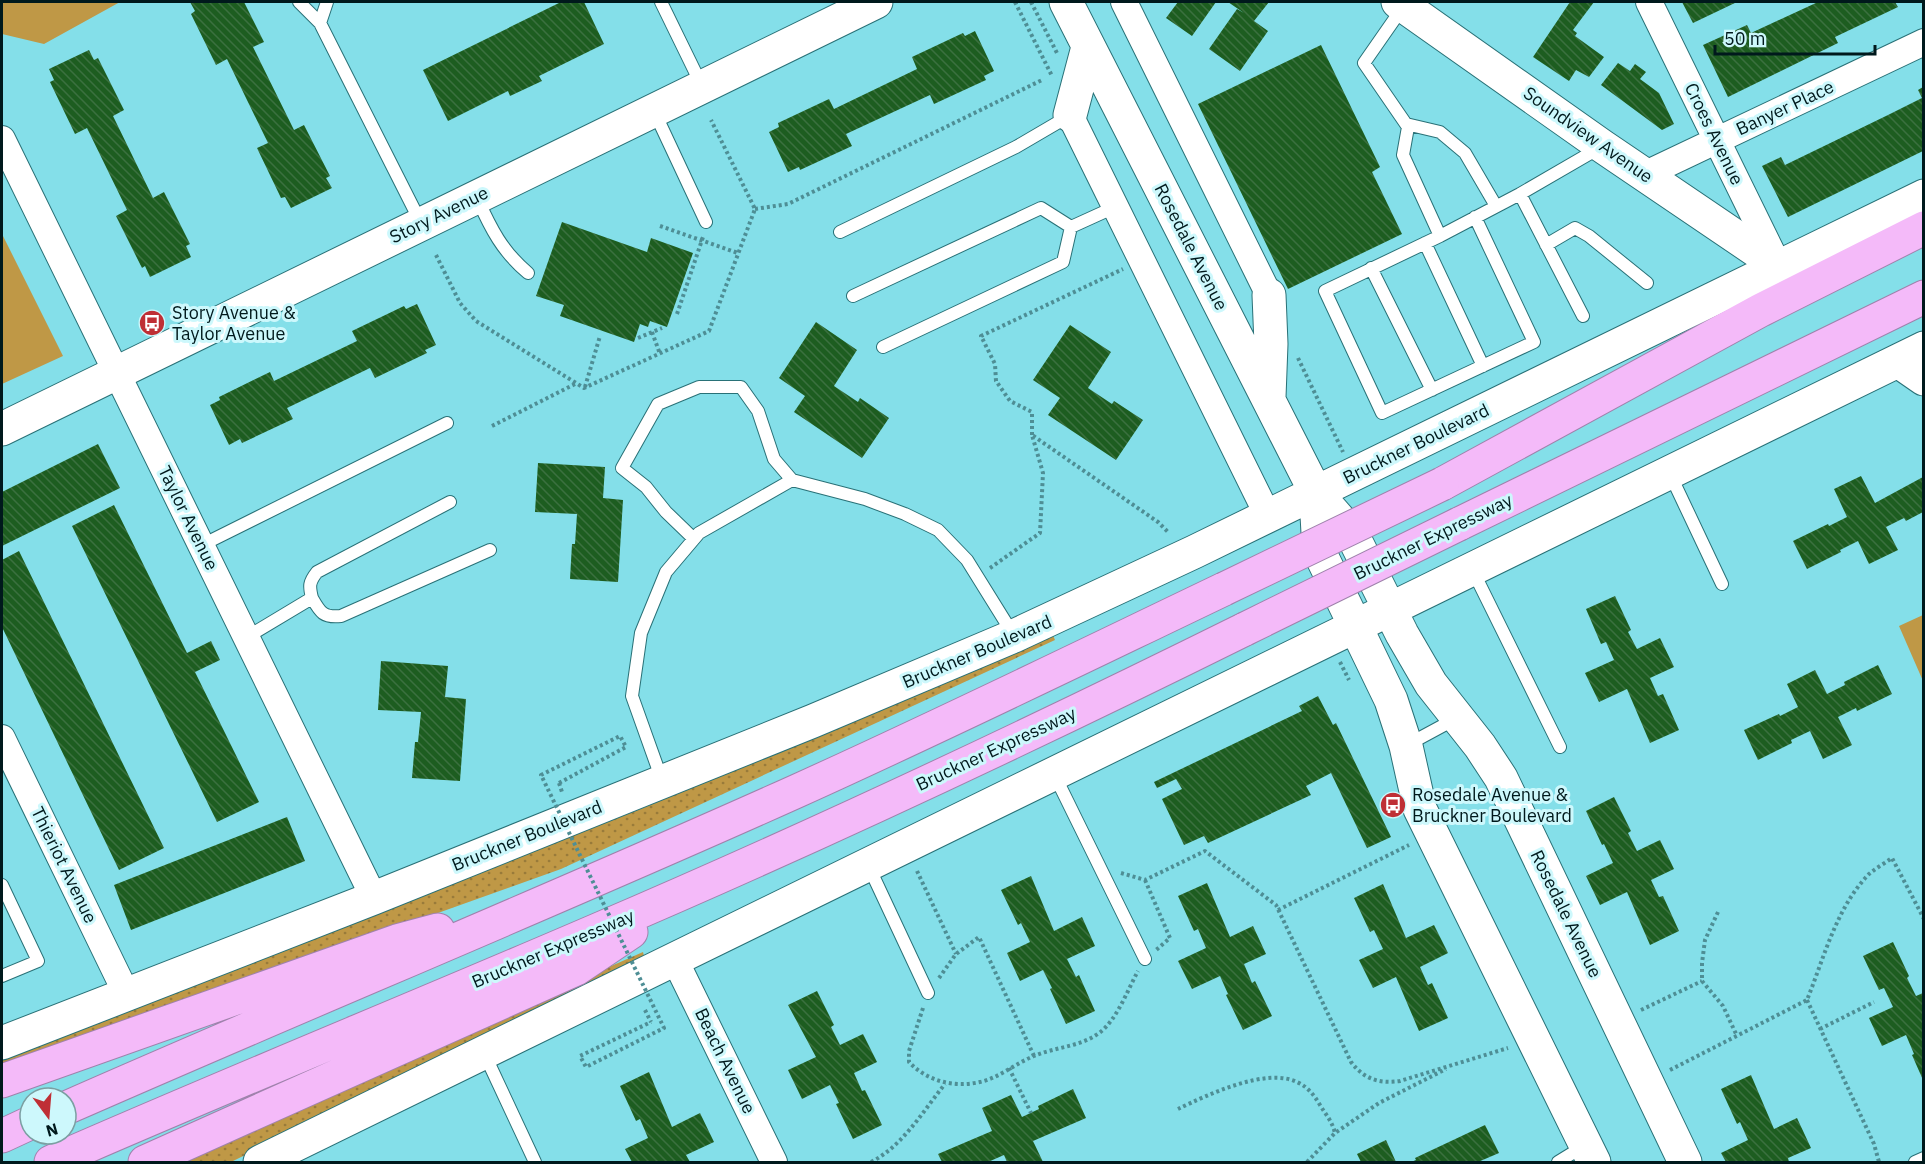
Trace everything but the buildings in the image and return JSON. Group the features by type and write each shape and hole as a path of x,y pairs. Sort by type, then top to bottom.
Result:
{"highway":[{"path":"1442,484 1761,310 1923,228"},
{"path":"78,1103 547,902 797,791 1008,693 1923,253"},
{"name":"Bruckner Expressway","path":"51,1162 702,885 932,780 1923,297"},
{"path":"145,1162 576,969 702,885"},
{"path":"2,1081 396,940 547,902"},
{"path":"2,1136 18,1129"}],"main road":[{"name":"Story Avenue","path":"2,429 876,2"},
{"name":"Rosedale Avenue","path":"1066,2 1074,53 1269,399 1316,493 1352,534 1431,684 1501,778 1685,1162"},
{"name":"Soundview Avenue","path":"1401,4 1602,146 1779,266"},
{"path":"1070,115 1074,53"},
{"name":"Bruckner Boulevard","path":"2,1043 374,898 834,713 1014,636 1316,493 1923,196"},
{"path":"1269,296 1271,344 1269,399"},
{"path":"260,1162 1670,473 1915,363"},
{"name":"Rosedale Avenue","path":"1316,493 1319,551 1391,700 1406,746 1420,809 1590,1154"}],"street":[{"path":"1126,2 1269,296"},
{"name":"Croes Avenue","path":"1648,2 1779,266"},
{"name":"Banyer Place","path":"1646,174 1923,42"},
{"path":"1070,115 1268,516"},
{"name":"Taylor Avenue","path":"2,139 374,898"},
{"name":"Thieriot Avenue","path":"2,738 126,993"},
{"name":"Beach Avenue","path":"675,960 774,1162"}],"lane":[{"path":"299,2 320,23 421,224"},
{"path":"320,23 327,2"},
{"path":"661,2 702,87"},
{"path":"1401,4 1364,63 1408,127 1403,155 1440,236"},
{"path":"654,110 706,222"},
{"path":"840,232 1016,147 1070,115"},
{"path":"1406,124 1440,132 1465,153 1496,206"},
{"path":"1475,217 1534,342 1382,413 1325,291 1440,236 1475,217 1520,194 1602,146"},
{"path":"1520,194 1583,315"},
{"path":"477,197 500,243 511,258 528,273"},
{"path":"1071,227 1114,207"},
{"path":"853,296 1041,208 1071,227"},
{"path":"883,347 1063,262 1071,227"},
{"path":"1546,245 1575,228 1589,236 1647,284"},
{"path":"1425,243 1483,366"},
{"path":"1371,268 1432,390"},
{"path":"694,539 666,512 646,487 622,468 658,404 699,387 741,387 758,411 774,459 792,480 865,499 905,514 938,530 967,560 1014,636"},
{"path":"202,545 447,423"},
{"path":"1670,473 1722,584"},
{"path":"662,781 632,696 641,633 666,572 699,533 792,480"},
{"path":"450,502 317,572 310,581 309,588 319,611 330,617 341,616 490,550"},
{"path":"1472,570 1560,747"},
{"path":"247,637 312,598"},
{"path":"1406,746 1458,718"},
{"path":"1054,775 1145,959"},
{"path":"868,866 928,993"},
{"path":"2,885 38,961 2,976"},
{"path":"485,1053 535,1162"},
{"path":"1557,1162 1590,1154"},
{"path":"1915,1162 1923,1158"}],"path":[{"path":"1031,2 1074,53"},
{"path":"755,209 788,204 1042,80"},
{"path":"584,388 709,331 755,209 711,120"},
{"path":"677,314 702,241 706,222"},
{"path":"660,226 738,253"},
{"path":"436,255 460,303 476,321 584,388"},
{"path":"978,576 1040,532 1042,473 1032,435 1032,412 1010,401 996,381 995,364 981,336 1128,267"},
{"path":"638,338 662,328"},
{"path":"652,333 660,354"},
{"path":"584,388 600,336"},
{"path":"492,426 577,383"},
{"path":"1032,435 1158,522 1169,533"},
{"path":"562,792 559,783 626,747 620,736 541,775 664,1028 586,1067 580,1056 651,1022 645,1010"},
{"path":"1278,909 1409,845"},
{"path":"1034,1056 979,937 956,954 928,993 909,1051 909,1062 918,1072 945,1084 981,1082 1034,1056 1078,1043 1101,1032 1118,1010 1145,959 1170,938 1145,880 1205,850 1276,905 1345,1050 1358,1071 1371,1079 1387,1083 1412,1078 1508,1048"},
{"path":"1664,1073 1807,1000 1824,954 1848,904 1870,874 1892,858 1923,919"},
{"path":"916,871 956,954"},
{"path":"1718,912 1705,940 1702,981 1723,1006 1737,1036"},
{"path":"1633,1013 1702,981"},
{"path":"1807,1000 1874,1143 1879,1162"},
{"path":"1820,1029 1874,1002"},
{"path":"1307,1162 1335,1133 1379,1102 1458,1064"},
{"path":"1009,1068 1031,1113"},
{"path":"1178,1109 1248,1082 1284,1078 1312,1092 1332,1121 1335,1133"},
{"path":"871,1162 882,1157 900,1141 945,1084"}],"shaded area":[{"path":"2,2 120,2 44,44 2,34"},
{"path":"2,234 63,356 2,384"},
{"path":"1923,615 1923,681 1899,626"},
{"path":"1052,633 1055,640 561,869 2,1069 2,1058 643,808"},
{"path":"643,952 645,960 231,1162 167,1162"}],"place":[{"name":"Story Avenue & Taylor Avenue","path":"152,323"},
{"name":"Rosedale Avenue & Bruckner Boulevard","path":"1393,805"}]}
